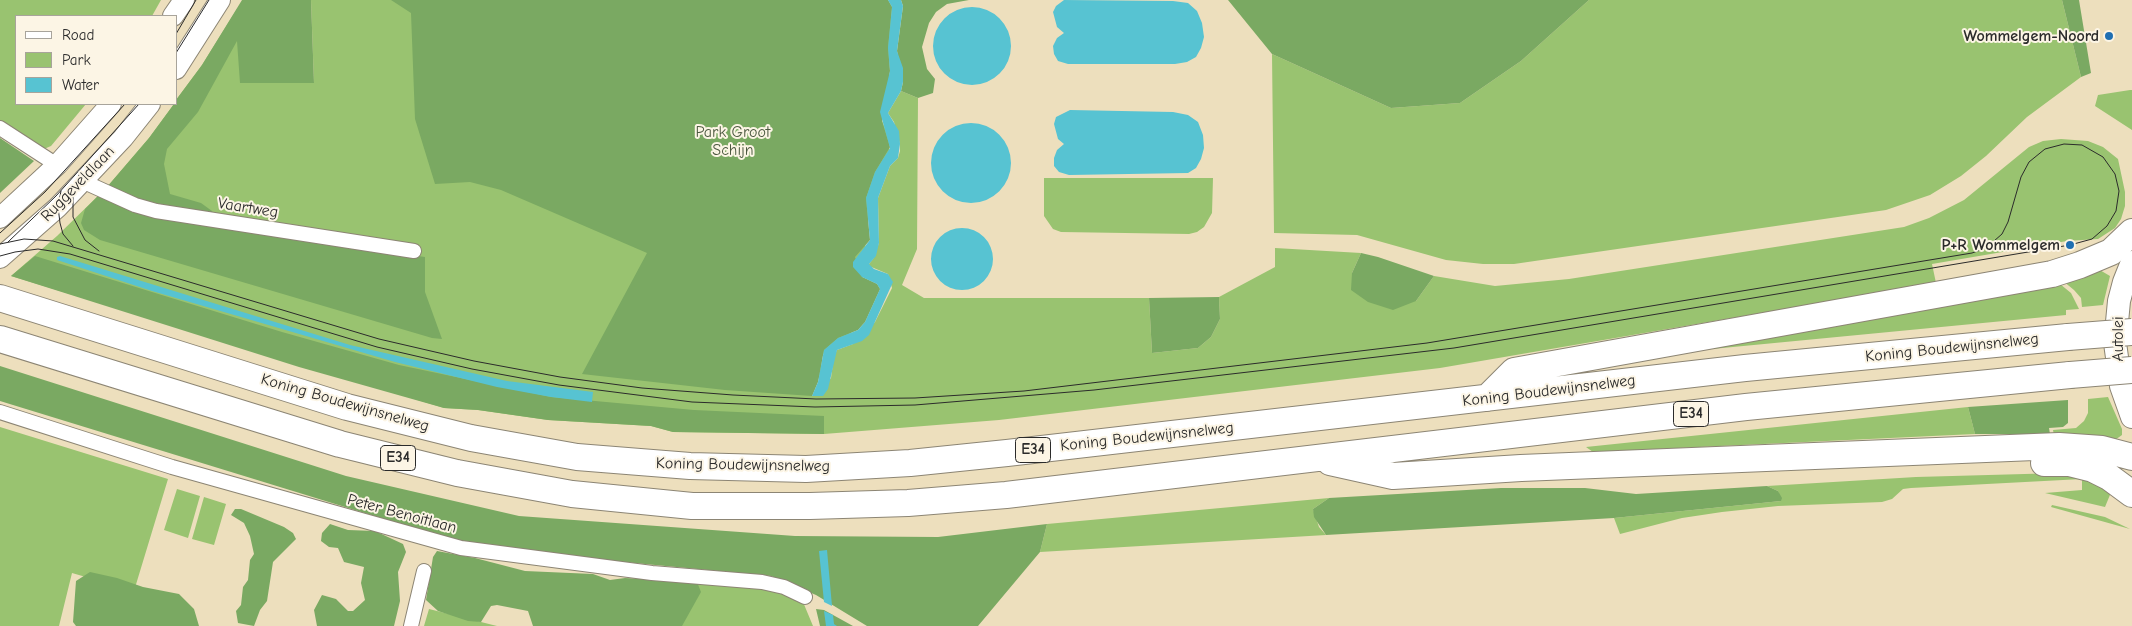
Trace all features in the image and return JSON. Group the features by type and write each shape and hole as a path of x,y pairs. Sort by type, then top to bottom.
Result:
{"highway":[{"path":"1487,398 1514,371 2052,274 2111,252 2132,232"},
{"name":"Koning Boudewijnsnelweg","path":"0,298 347,407 471,438 577,457 690,466 806,469 910,463 1745,368 2068,336 2132,332"},
{"name":"E34","path":"0,339 340,444 457,473 572,494 692,506 810,506 908,503 1006,495 1746,407 2132,370"},
{"path":"1312,458 1393,476 1521,468 2059,446 2102,449 2132,456"},
{"path":"1995,448 2024,463 2069,462 2092,469 2110,477 2132,494"}],"main road":[{"name":"Autolei","path":"2132,262 2119,301 2115,343 2121,386 2132,417"}],"street":[{"path":"174,15 184,0"},
{"path":"178,65 220,0"},
{"name":"Ruggeveldlaan","path":"0,218 52,162 110,105"},
{"name":"Ruggeveldlaan","path":"0,258 58,207 123,138 149,105"},
{"path":"0,128 52,162"},
{"name":"Vaartweg","path":"82,181 135,205 156,211 414,251"},
{"name":"Peter Benoitlaan","path":"0,412 172,467 461,548 643,572 755,581 784,587 805,597"},
{"path":"411,626 424,571"}],"green space":[{"path":"0,0 161,0 153,15 15,15 15,105 85,105 51,146 44,149 0,124"},
{"path":"242,0 311,0 314,83 240,83 237,41 198,112 167,149 164,164 170,194 201,203 212,211 222,228 425,257 425,292 442,339 432,338 100,240 84,230 81,223 85,209 107,187 149,138 173,105 178,105 178,97 202,65"},
{"path":"311,0 888,0 892,7 889,78 882,121 890,140 889,152 868,221 862,277 877,284 880,289 865,322 822,355 821,372 812,396 817,396 831,378 834,356 837,350 853,344 875,322 892,288 888,274 869,266 869,264 879,243 878,198 890,166 898,158 900,151 894,122 888,113 901,91 918,98 917,249 902,285 924,298 1149,298 1152,353 1198,348 1211,337 1220,319 1219,297 1275,267 1275,248 1361,253 1352,273 1416,301 1434,276 1495,286 1569,279 1904,227 1929,218 1964,200 2029,147 2043,141 2061,139 2088,141 2103,147 2118,159 2125,192 2125,206 2121,219 2115,228 2098,239 2067,241 1932,264 1936,283 1440,368 999,420 824,434 673,432 651,426 548,420 478,410 444,408 11,276 57,236 107,187 149,138 173,105 178,105 178,97 202,65 237,9 314,83"},
{"name":"Park Groot Schijn","path":"391,0 888,0 892,7 888,48 890,71 882,121 890,147 875,172 866,198 870,240 855,257 862,277 877,284 880,289 865,322 858,330 838,338 824,350 818,382 812,396 725,390 582,374 647,253 501,190 470,182 435,184 415,119 411,13"},
{"path":"901,0 969,0 947,4 936,12 929,23 922,47 927,69 935,79 933,93 918,98 901,91 903,82 897,51 903,6"},
{"path":"1228,0 1589,0 1521,61 1460,103 1391,108 1272,54"},
{"path":"1589,0 2062,0 2081,77 2027,117 1986,156 1961,176 1930,195 1886,210 1514,264 1483,264 1446,260 1357,235 1274,233 1272,54 1391,108 1460,103 1521,61"},
{"path":"2062,0 2079,0 2091,73 2081,77"},
{"path":"2132,90 2132,130 2095,106 2098,95"},
{"path":"0,138 34,161 0,193"},
{"path":"1044,178 1213,178 1212,213 1204,227 1197,232 1189,234 1061,232 1053,229 1044,216"},
{"path":"1361,253 1434,276 1416,301 1393,310 1368,302 1351,290 1352,273"},
{"path":"35,256 282,332 399,365 551,397 694,410 824,416 824,434 673,432 651,426 548,420 478,410 444,408 299,367 11,276"},
{"path":"2098,269 2110,276 2103,305 2082,307 2081,298 2063,281"},
{"path":"2060,284 2071,293 2079,309 2066,310 2066,315 1660,354"},
{"path":"1219,297 1220,319 1211,337 1198,348 1152,353 1149,298"},
{"path":"0,366 346,476 519,516 795,536 938,537 1047,524 1040,552 978,626 867,626 816,595 771,576 550,555 459,542 0,401"},
{"path":"2108,397 2122,429 2122,435 2115,440 2098,435 2054,435 2053,430 2076,428 2084,421 2088,413 2088,399"},
{"path":"2068,400 2068,423 2063,427 2049,428 2050,434 1975,434 1968,407"},
{"path":"1968,407 1975,434 1593,452 1586,447"},
{"path":"0,427 168,479 134,591 72,573 59,626 0,626"},
{"path":"2077,474 2112,490 2105,507 2045,493 2082,490 2082,479 1911,488 1903,489 1892,499 1882,502 1778,506 1722,512 1682,518 1620,534 1614,518 1781,501 1778,491 1767,486 1916,477"},
{"path":"1767,486 1778,491 1782,498 1781,501 1614,518 1326,535 1314,517 1313,509 1329,498 1501,488 1585,488 1636,494"},
{"path":"177,489 200,496 188,538 164,530"},
{"path":"204,497 226,504 214,545 192,539"},
{"path":"1329,498 1313,509 1319,527 1326,535 1040,552 1047,524"},
{"path":"2052,505 2105,517 2130,529 2051,507"},
{"path":"235,509 241,509 284,527 293,533 296,539 273,562 267,601 260,610 254,626 238,623 236,611 241,605 243,587 248,580 250,560 254,554 250,536 244,523 231,515"},
{"path":"330,524 348,530 375,531 403,544 406,552 398,572 400,601 394,626 317,626 314,610 322,595 336,599 348,611 353,611 365,600 361,583 364,567 344,562 338,548 329,547 321,541 322,533"},
{"path":"437,551 475,558 525,571 593,574 610,580 625,578 697,582 701,592 682,626 533,626 528,611 497,605 491,606 481,622 468,621 438,611 426,600 433,557"},
{"path":"90,572 117,578 143,587 179,594 194,609 199,626 76,626 73,622 76,581"},
{"path":"687,580 764,586 803,602 813,626 675,626"},
{"path":"429,609 497,626 424,626"},
{"path":"816,609 824,610 853,626 820,626"}],"water":[{"path":"888,0 901,0 903,6 897,51 903,68 903,82 901,91 888,113 899,131 900,144 898,158 890,166 878,198 879,243 876,256 869,264 874,269 888,274 893,282 869,335 862,341 837,350 828,389 823,396 812,396 818,382 824,350 838,338 858,330 865,322 880,289 877,284 862,277 853,267 853,262 870,240 866,198 875,172 890,148 880,112 890,71 888,48 892,7"},
{"path":"1064,0 1173,1 1188,3 1197,11 1202,23 1204,37 1201,48 1196,57 1187,62 1175,64 1068,64 1058,61 1054,54 1053,46 1057,38 1064,33 1057,27 1053,12 1056,6"},
{"path":"972,7 987,10 1000,18 1008,31 1011,46 1008,61 1000,74 987,82 972,85 957,82 944,74 936,61 933,46 936,31 944,18 957,10"},
{"path":"1070,110 1173,112 1188,115 1198,122 1203,135 1204,148 1201,159 1196,168 1188,173 1069,175 1059,172 1054,166 1054,158 1057,150 1064,144 1058,139 1054,124 1056,117"},
{"path":"971,123 986,126 999,135 1008,148 1011,163 1008,178 999,191 986,200 971,203 956,200 943,191 934,178 931,163 934,148 943,135 956,126"},
{"path":"962,228 974,230 984,237 991,247 993,259 991,271 984,281 974,288 962,290 950,288 940,281 933,271 931,259 933,247 940,237 950,230"},
{"path":"60,256 350,345 507,381 593,392 592,402 497,387 395,362 152,291 57,260 57,257"},
{"path":"827,550 832,606 824,602 819,551"},
{"path":"824,611 833,615 834,624 837,626 826,626"}],"tram line":[{"path":"178,31 196,0"},
{"path":"178,50 209,0"},
{"path":"0,233 45,192 124,105"},
{"path":"8,242 56,196 138,105"},
{"path":"0,244 24,239 53,241 379,339 474,361 560,377 642,388 733,395 816,399 915,398 1024,391 1427,343 1972,253 1986,248 2002,234 2008,222 2021,177 2029,162 2045,149 2064,144 2082,145 2103,157 2115,174 2119,191 2116,211 2107,226 2092,239 2070,245 1454,348 1094,390 915,405 815,407 692,402 559,385 472,369 377,347 70,254 38,249 0,256"},
{"path":"79,175 73,192 73,217 85,240 99,251"},
{"path":"61,191 58,207 60,223 63,234 73,246"}],"place":[{"name":"Wommelgem-Noord","path":"2109,36"},
{"name":"P+R Wommelgem","path":"2070,245"}]}
